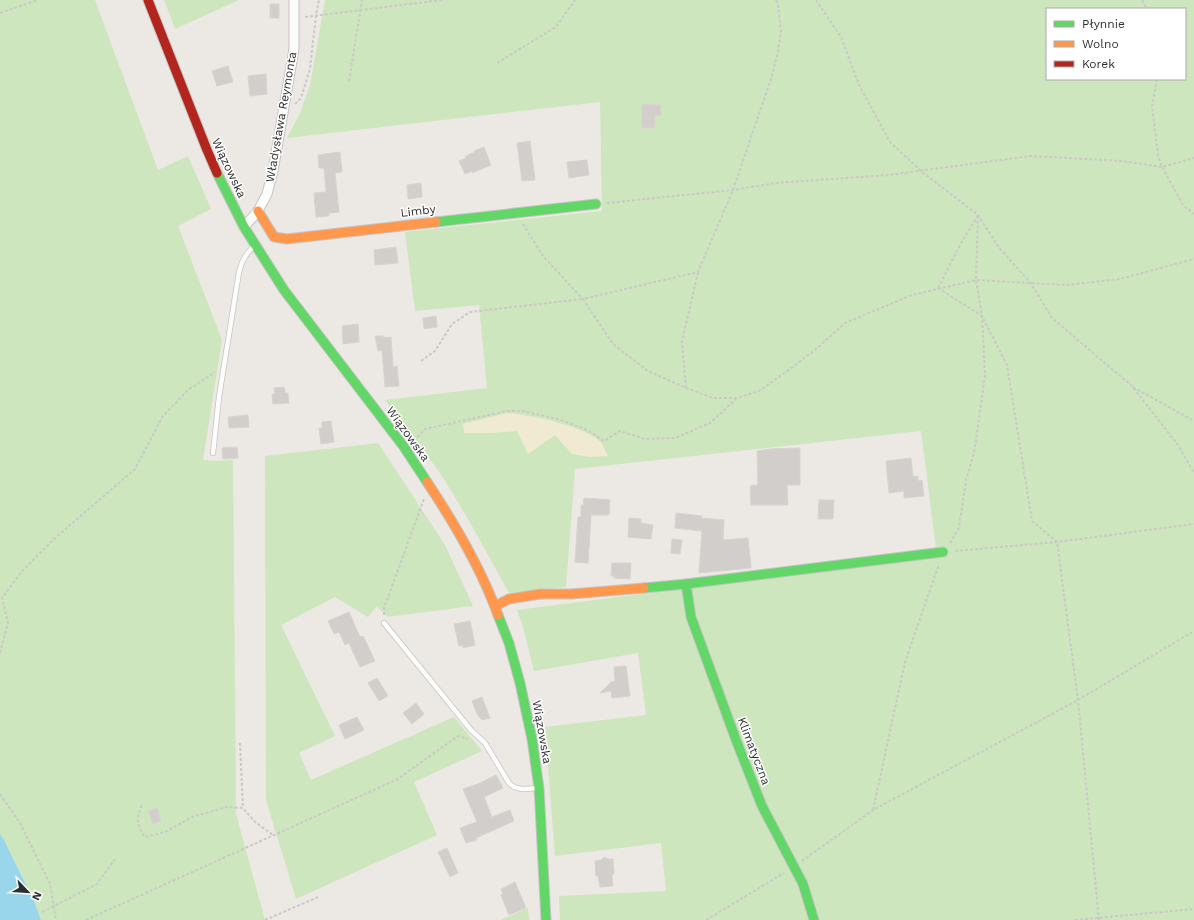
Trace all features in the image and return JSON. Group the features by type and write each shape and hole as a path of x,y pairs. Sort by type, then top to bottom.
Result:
{"street":[{"name":"Wiązowska","path":"148,0 207,150 244,227 284,290 404,447 455,526 478,568 495,606 509,642 520,683 532,739 539,788 546,920"},
{"name":"Władysława Reymonta","path":"244,227 258,211 267,194 271,179 294,49 294,0"},
{"name":"Limby","path":"258,211 274,237 287,239 596,204"},
{"path":"495,606 509,599 540,594 571,594 686,584 944,552"},
{"name":"Klimatyczna","path":"686,584 691,618 734,733 762,806 803,884 814,920"}],"lane":[{"path":"213,453 219,397 239,272 242,260 255,245"},
{"path":"384,623 471,730 485,743 512,787 518,789 539,788"}],"path":[{"path":"0,13 38,0"},
{"path":"282,116 301,98 304,91 310,69 319,0"},
{"path":"349,81 362,0"},
{"path":"410,0 411,4"},
{"path":"294,19 442,0"},
{"path":"497,64 556,27 575,0"},
{"path":"686,388 682,342 698,272 733,190 764,102 778,52 781,31 776,0"},
{"path":"816,0 841,37 859,85 890,142 921,171 978,215 1000,249 1030,282 1052,318 1132,386 1194,421"},
{"path":"1157,80 1152,106 1158,155 1162,167 1183,205 1194,214"},
{"path":"596,204 733,190 776,183 888,175 1030,156 1123,162 1162,167 1194,158"},
{"path":"515,212 543,256 583,299 614,344 648,371 713,398 737,398 759,391 816,349 845,323 912,295 976,280 1066,285 1120,278 1194,259"},
{"path":"873,810 905,662 944,552 959,528 966,480 974,453 985,376 982,316 976,280 978,215"},
{"path":"938,288 960,245 978,215"},
{"path":"421,361 435,351 452,324 470,312 583,299 698,272"},
{"path":"938,288 982,316 1007,365 1032,521 1057,542 1078,700 1099,918"},
{"path":"0,653 8,624 2,598 23,570 54,539 135,469 163,416 188,390 225,366"},
{"path":"1132,386 1178,445 1194,472"},
{"path":"413,442 425,429 507,411 522,411 558,419 587,430 604,441 620,431 646,438 675,438 710,422 737,398"},
{"path":"384,623 384,608 422,501 431,488"},
{"path":"944,552 1057,542 1194,524"},
{"path":"706,920 793,867 873,810 1078,700 1194,631"},
{"path":"86,920 398,779 458,736 485,743"},
{"path":"240,743 243,808 255,822 273,835"},
{"path":"0,794 20,823 50,884 56,920"},
{"path":"142,805 137,817 139,828 145,837 165,832 192,817 226,807 243,808"},
{"path":"42,912 97,884 115,859"},
{"path":"265,920 318,897"},
{"path":"1075,920 1194,909"}],"green space":[{"path":"0,0 95,0 158,170 188,156 211,209 178,226 222,340 203,460 233,460 236,814 265,920 41,920 34,901 0,834"},
{"path":"164,0 239,0 175,29"},
{"path":"325,0 1194,0 1194,920 560,920 559,896 666,891 661,843 555,856 545,727 646,715 638,653 534,671 523,627 517,610 937,556 921,431 575,469 566,587 509,593 470,522 445,481 385,400 487,388 479,305 415,311 405,232 602,211 600,102 287,138 300,113 310,85"},
{"path":"378,443 445,545 473,606 387,617 377,606 368,617 335,597 281,625 335,736 299,753 311,780 454,717 482,751 414,782 437,835 296,899 266,800 265,456"},
{"path":"528,908 529,920 501,920"}],"sand":[{"path":"507,413 556,422 583,431 593,436 601,443 608,456 591,457 572,454 555,435 528,454 517,431 464,433 463,424"}],"water":[{"path":"0,834 34,901 41,920 0,920"}],"building":[{"path":"270,4 279,4 279,18 270,18"},
{"path":"228,66 233,82 217,86 212,71"},
{"path":"266,74 267,94 250,96 248,76"},
{"path":"642,104 660,105 661,115 655,116 655,128 642,128"},
{"path":"530,141 535,180 522,181 517,143"},
{"path":"484,147 491,165 472,173 472,171 465,174 459,161 475,152 474,151"},
{"path":"340,152 342,172 335,173 339,212 329,213 329,216 316,217 314,193 326,192 324,168 319,168 318,155"},
{"path":"587,160 589,175 569,178 567,162"},
{"path":"421,183 422,197 408,199 407,185"},
{"path":"396,247 398,263 375,265 374,250"},
{"path":"436,316 437,327 424,329 423,318"},
{"path":"358,324 359,342 343,344 342,326"},
{"path":"375,336 384,336 384,338 391,337 393,367 397,366 399,386 385,387 382,350 378,351"},
{"path":"284,387 285,393 288,393 289,403 273,404 272,394 275,394 274,388"},
{"path":"248,415 249,427 229,428 228,417"},
{"path":"331,421 334,442 321,444 319,428 322,428 322,422"},
{"path":"237,447 238,458 223,459 222,448"},
{"path":"800,448 800,485 787,485 788,505 751,505 750,486 758,485 757,451"},
{"path":"911,458 913,477 918,476 918,481 922,480 924,496 904,498 904,491 889,493 886,461"},
{"path":"584,498 610,500 609,515 591,515 588,563 575,562 578,517 581,517 581,505 583,505"},
{"path":"819,500 834,500 833,519 818,519"},
{"path":"676,513 702,516 701,518 724,520 723,540 748,538 751,568 699,573 702,531 675,528"},
{"path":"629,518 641,519 641,523 653,525 651,539 628,537"},
{"path":"672,539 682,540 680,554 671,553"},
{"path":"612,563 631,563 630,579 614,578 614,576 611,576"},
{"path":"349,612 360,637 363,636 375,661 360,667 349,643 345,645 339,632 334,634 328,621"},
{"path":"470,621 475,645 463,648 463,645 459,646 454,624"},
{"path":"626,666 630,696 612,698 611,691 600,693 611,682 615,681 614,667"},
{"path":"377,678 388,696 379,701 368,683"},
{"path":"482,697 490,718 482,720 477,714 472,701"},
{"path":"416,703 424,714 412,724 403,713"},
{"path":"357,717 364,730 345,739 339,725"},
{"path":"496,775 503,788 484,797 492,817 510,810 514,821 476,838 477,840 466,843 460,828 477,822 463,789 478,784"},
{"path":"157,808 161,821 153,824 148,811"},
{"path":"447,848 458,873 450,877 438,852"},
{"path":"604,857 613,859 613,886 600,887 598,876 596,876 595,861 601,860"},
{"path":"515,882 526,908 509,915 501,895 503,894 501,889"}],"traffic: fast":[{"path":"217,173 244,227 284,290 404,447 427,482"},
{"path":"436,222 596,204"},
{"path":"644,588 943,552"},
{"path":"686,584 691,617 736,740 762,806 803,884 814,920"},
{"path":"498,615 509,643 520,683 532,739 539,788 546,920"}],"traffic: slow":[{"path":"258,211 274,237 287,239 436,222"},
{"path":"427,482 467,547 484,580 498,615"},
{"path":"495,606 509,599 540,594 571,594 644,588"}],"traffic: jam":[{"path":"148,0 217,173"}]}
